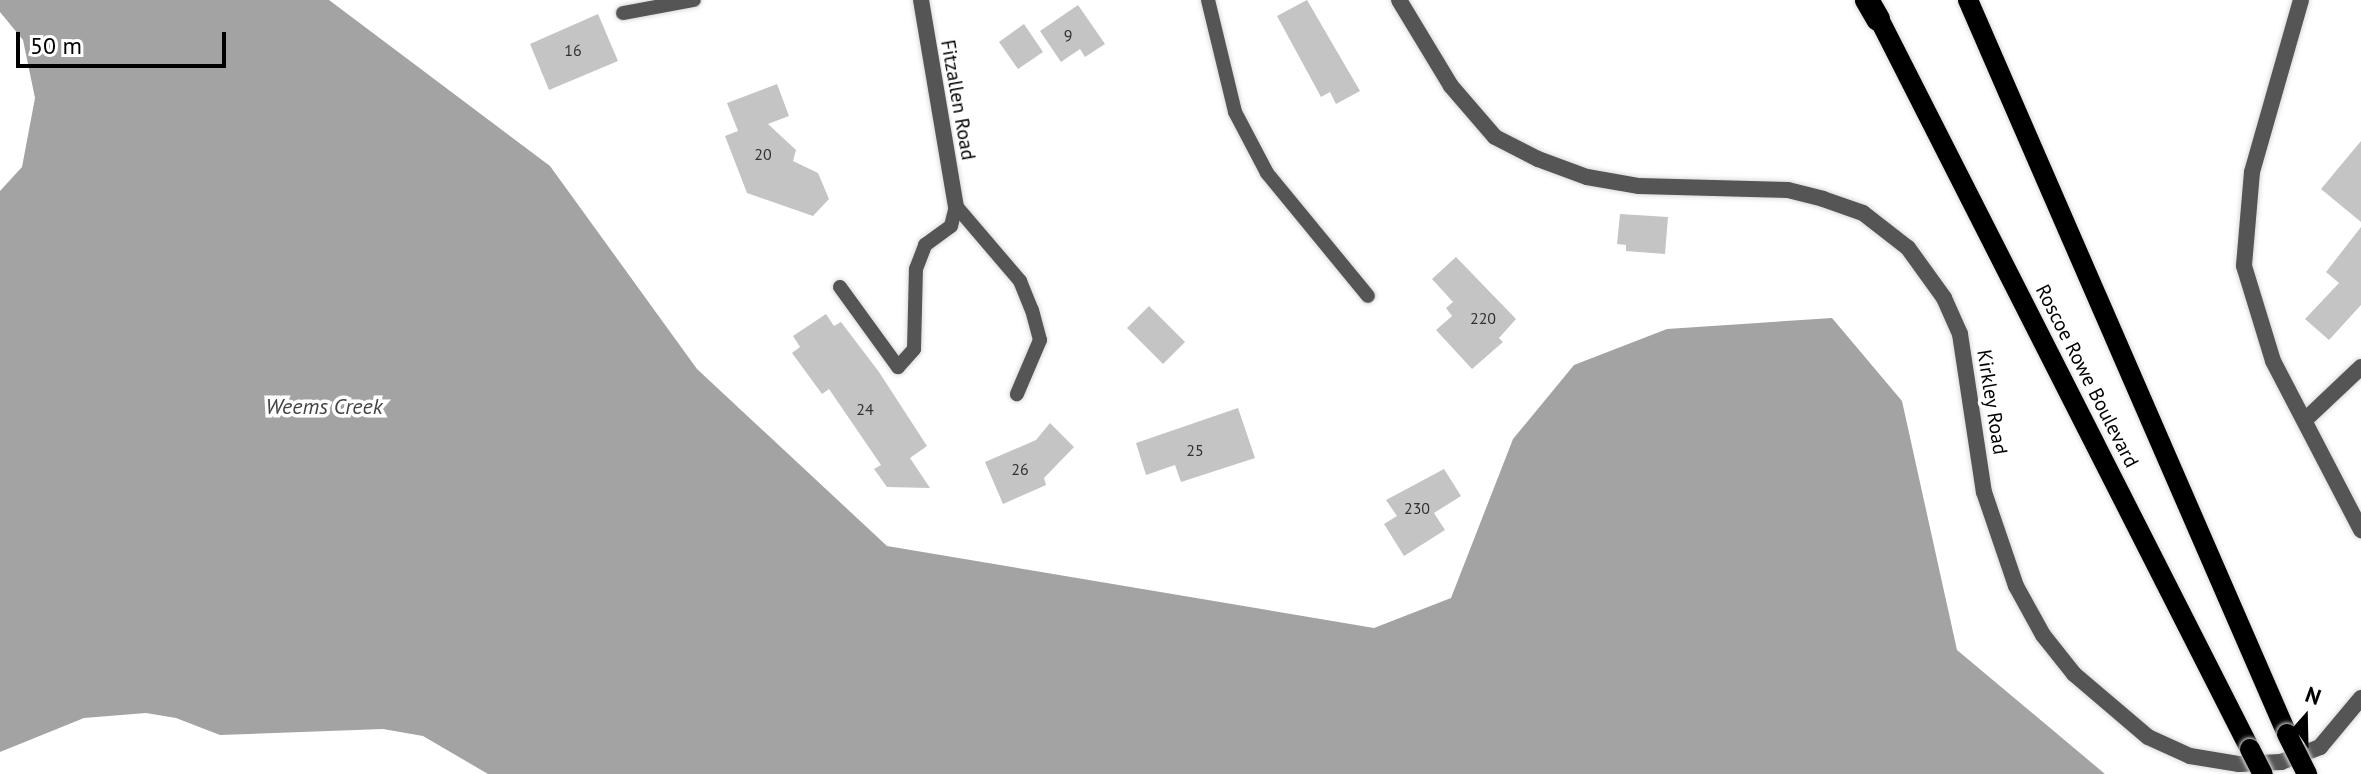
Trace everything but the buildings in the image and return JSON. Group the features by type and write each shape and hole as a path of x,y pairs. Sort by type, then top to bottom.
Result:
{"main road":[{"name":"Roscoe Rowe Boulevard","path":"1968,0 2307,774"},
{"name":"Roscoe Rowe Boulevard","path":"1872,6 2263,774"}],"street":[{"name":"Fitzallen Road","path":"921,0 956,206"},
{"name":"Kirkley Road","path":"1399,0 1451,86 1495,137 1538,159 1587,177 1639,186 1788,190 1863,213 1908,248 1944,298 1960,334 1984,492 2016,586 2043,635 2074,674 2148,737 2190,756 2239,764 2281,762 2320,747 2361,698"},
{"path":"2301,0 2252,172 2244,266 2273,361 2361,530"},
{"path":"2305,420 2361,367"}],"lane":[{"path":"623,13 694,0"},
{"path":"1208,0 1235,112 1267,173 1368,296"},
{"path":"840,287 898,367 914,349 916,269 925,245 951,226 956,206"},
{"path":"956,206 1020,281 1032,310 1040,340 1017,394"}],"water":[{"name":"Weems Creek","path":"0,0 329,0 550,166 697,369 887,546 1374,628 1451,598 1513,439 1574,365 1667,329 1832,318 1902,401 1957,650 2105,774 488,774 423,736 383,729 220,735 176,718 146,713 84,718 0,752 0,191 22,167 35,98 23,40 0,12"}]}
